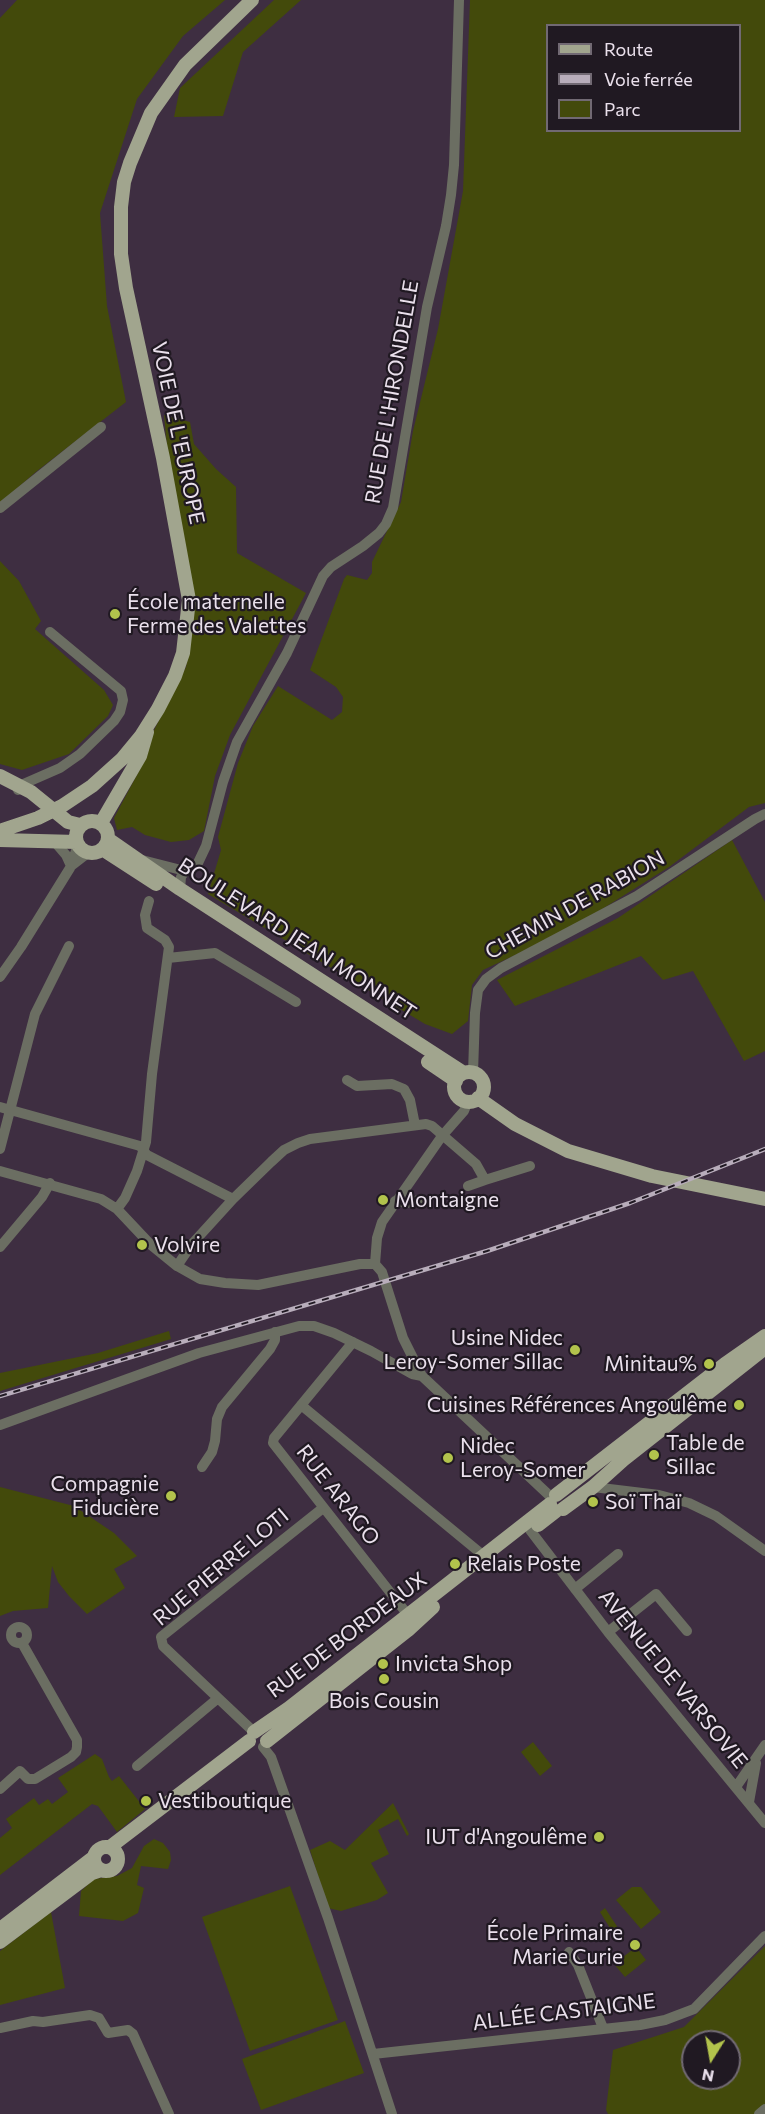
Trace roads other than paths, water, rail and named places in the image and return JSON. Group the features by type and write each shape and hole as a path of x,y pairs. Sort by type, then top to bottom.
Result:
{"main road":[{"name":"VOIE DE L'EUROPE","path":"60,804 97,774 120,752 139,729 159,696 178,650 183,604 181,584 119,282 114,251 114,211 123,160 133,133 148,104 179,60 240,0"},
{"name":"VOIE DE L'EUROPE","path":"0,831 60,804 93,786 122,759 141,736 158,709 175,676 183,653 189,600 163,458 126,288 121,254 120,207 130,162 151,113 185,65 252,0"},
{"path":"101,823 140,756 145,735 158,709"},
{"path":"0,776 69,822 87,841 464,1075 481,1078 476,1096"},
{"path":"0,783 23,790"},
{"name":"VOIE DE L'EUROPE","path":"0,825 36,815"},
{"path":"0,840 87,841 108,832 101,823 93,820 87,841"},
{"name":"BOULEVARD JEAN MONNET","path":"87,841 134,858 464,1075"},
{"path":"464,1075 454,1087 461,1099 476,1096 515,1124 568,1151 765,1199"},
{"path":"719,1187 765,1193"},
{"name":"RUE DE BORDEAUX","path":"114,1851 246,1752 289,1708 555,1503 725,1365 765,1336"},
{"name":"RUE DE BORDEAUX","path":"257,1741 530,1530 555,1503 593,1487 623,1460 765,1348"},
{"path":"0,1929 93,1857 100,1848 114,1851 118,1862 114,1868 92,1873 0,1942"},
{"path":"93,1857 94,1863 100,1870"}],"street":[{"name":"RUE DE L'HIRONDELLE","path":"180,889 181,878 185,871 197,865 206,846 222,782 237,742 287,653 323,576 331,567 379,533 393,508 427,307 451,195 459,0"},
{"path":"0,508 101,427"},
{"path":"23,790 80,754 114,721 120,712 123,700 121,691 50,632"},
{"name":"CHEMIN DE RABION","path":"464,1075 478,990 486,979 501,968 637,896 765,814"},
{"path":"54,841 66,855 71,866"},
{"path":"0,977 87,841"},
{"path":"134,858 185,871"},
{"path":"117,1209 125,1198 144,1151 168,958 169,947 165,940 147,928 145,915 149,901"},
{"path":"0,1149 5,1108 35,1014 69,946"},
{"path":"168,958 215,953 296,1002"},
{"path":"347,1080 357,1086 392,1084 404,1089 410,1100 415,1125"},
{"path":"375,1264 378,1231 395,1201 442,1136 476,1096"},
{"path":"5,1108 140,1146 147,1155 233,1199"},
{"path":"177,1266 192,1244 233,1199 284,1150 298,1143 415,1125 429,1125 476,1164 485,1180"},
{"path":"468,1186 530,1166"},
{"path":"0,1171 101,1199 117,1209 150,1244 177,1266 200,1279 258,1285 360,1264 375,1264 384,1276 403,1338 422,1376 555,1503"},
{"path":"0,1247 42,1197 50,1183"},
{"path":"395,1201 407,1203 422,1199"},
{"path":"0,1425 199,1353 308,1325 353,1342 412,1374 422,1376"},
{"path":"202,1467 212,1452 222,1407 270,1349 275,1332"},
{"name":"RUE ARAGO","path":"353,1342 274,1438 273,1443 408,1615"},
{"path":"301,1406 484,1556"},
{"path":"593,1487 659,1495 689,1503 716,1516 763,1546"},
{"name":"RUE PIERRE LOTI","path":"257,1741 163,1646 161,1636 323,1508"},
{"name":"AVENUE DE VARSOVIE","path":"530,1530 608,1632 765,1823"},
{"path":"575,1589 618,1554"},
{"path":"608,1632 657,1594 687,1631"},
{"path":"0,1789 20,1771 28,1779 35,1779 71,1757 77,1747 77,1740 22,1642"},
{"path":"137,1766 217,1699"},
{"path":"257,1741 271,1757 328,1918 392,2114"},
{"path":"748,1802 765,1745"},
{"path":"736,1787 761,1757"},
{"name":"ALLÉE CASTAIGNE","path":"373,2054 640,2025 665,2020 694,2008 765,1936"},
{"path":"569,1952 578,1965 603,2028"},
{"path":"0,2028 33,2021 43,2022 90,2015 99,2018 108,2032 128,2030 133,2034 169,2114"},
{"path":"759,2114 765,2109"}],"railway":[{"path":"0,1396 487,1251 630,1203 765,1149"}],"place":[{"name":"École maternelle Ferme des Valettes","path":"115,614"},
{"name":"Montaigne","path":"383,1200"},
{"name":"Volvire","path":"142,1245"},
{"name":"Usine Nidec Leroy-Somer Sillac","path":"575,1350"},
{"name":"Minitau%","path":"709,1364"},
{"name":"Cuisines Références Angoulême","path":"739,1405"},
{"name":"Table de Sillac","path":"654,1455"},
{"name":"Nidec Leroy-Somer","path":"448,1458"},
{"name":"Compagnie Fiducière","path":"171,1496"},
{"name":"Soï Thaï","path":"593,1502"},
{"name":"Relais Poste","path":"455,1564"},
{"name":"Invicta Shop","path":"383,1664"},
{"name":"Bois Cousin","path":"384,1679"},
{"name":"Vestiboutique","path":"146,1801"},
{"name":"IUT d'Angoulême","path":"599,1837"},
{"name":"École Primaire Marie Curie","path":"635,1945"}]}
